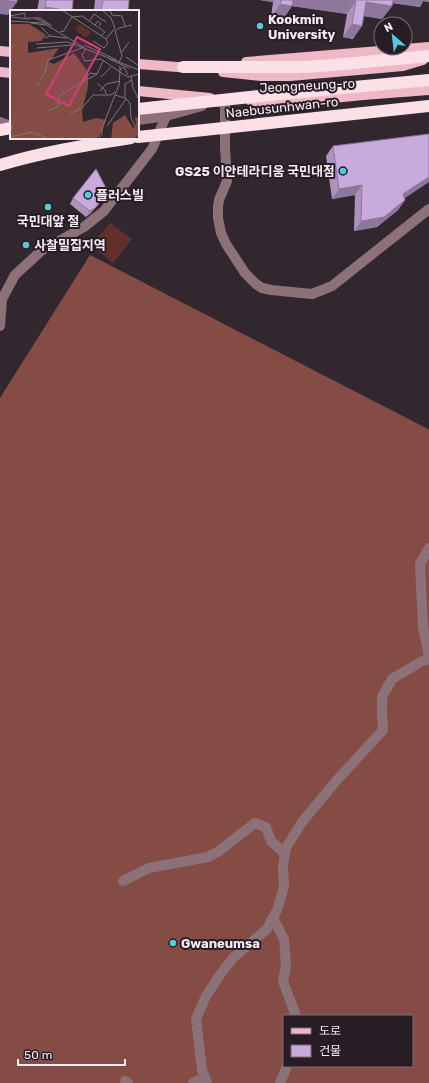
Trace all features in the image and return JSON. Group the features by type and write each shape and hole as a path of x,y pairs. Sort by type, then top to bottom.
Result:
{"highway":[{"path":"184,68 286,68 429,56"},
{"name":"Naebusunhwan-ro","path":"139,109 429,80"},
{"name":"Naebusunhwan-ro","path":"139,137 429,106"},
{"path":"0,130 10,126"},
{"path":"0,164 84,145 124,139"}],"main road":[{"name":"Jeongneung-ro","path":"184,68 429,47"},
{"path":"0,51 10,52"},
{"name":"Jeongneung-ro","path":"403,66 429,59"},
{"name":"Jeongneung-ro","path":"139,64 261,76 282,76 403,66 429,62"},
{"path":"0,72 10,73"},
{"name":"Jeongneung-ro","path":"139,91 225,100 293,102 429,90"}],"street":[{"path":"139,120 166,116 225,100 226,181 218,207 221,233 226,244 245,274 262,288 312,294 332,286 429,209"},
{"path":"0,320 2,299 15,275 42,251 84,227 104,211 152,149 166,116"},
{"path":"0,122 10,126"},
{"path":"193,1083 206,1080 202,1070 196,1019 206,996 222,972 233,958 267,929 273,918 278,908 284,886 283,866 286,848 302,822 337,780 383,730 382,698 392,679 429,657 423,627 420,564 429,548"},
{"path":"123,881 149,868 208,857 255,823 266,827 272,841 285,854"},
{"path":"273,918 284,939 286,965 283,981 296,1015"},
{"path":"280,1083 287,1067"}],"shaded area":[{"path":"110,223 132,239 113,263 91,245"},
{"path":"90,255 428,429 429,431 429,1083 0,1083 0,398"}],"building":[{"path":"0,0 17,0 17,2"},
{"path":"46,0 73,0 72,10 45,7"},
{"path":"103,0 129,0 128,10 101,10"},
{"path":"281,0 293,0 292,6 280,4"},
{"path":"350,0 393,0 392,6 366,2 362,26 352,24 356,1"},
{"path":"429,134 429,177 403,194 405,200 384,217 361,221 362,185 339,189 333,146"},
{"name":"플러스빌","path":"96,169 108,192 95,208 90,211 73,198"}],"place":[{"name":"Kookmin University","path":"260,26"},
{"name":"GS25 이안테라디움 국민대점","path":"343,171"},
{"name":"플러스빌","path":"88,195"},
{"name":"국민대앞 절","path":"48,207"},
{"name":"사찰밀집지역","path":"26,245"},
{"name":"Gwaneumsa","path":"173,943"}]}
